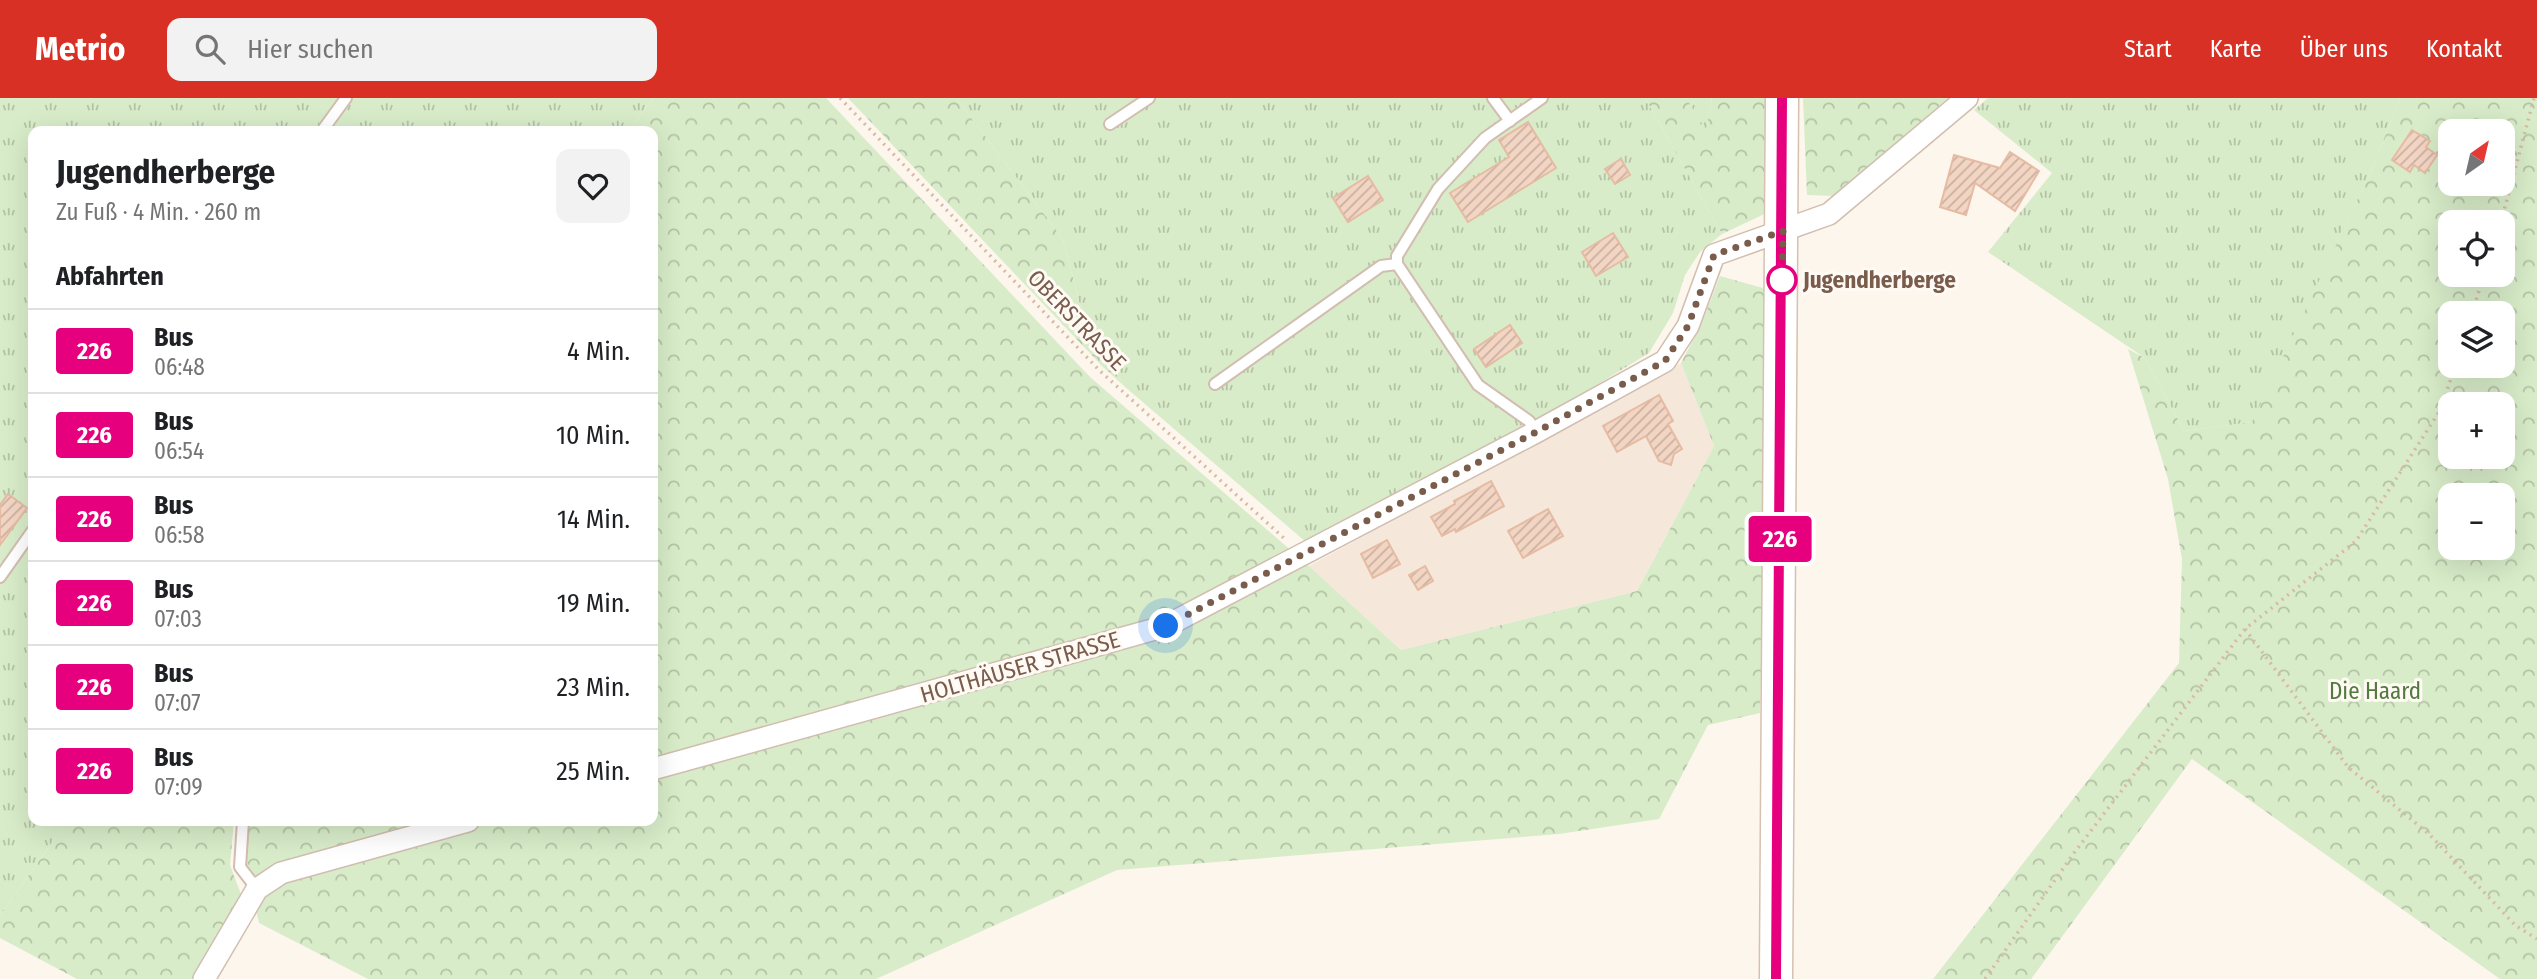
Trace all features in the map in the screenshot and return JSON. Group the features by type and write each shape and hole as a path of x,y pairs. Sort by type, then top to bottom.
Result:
{"main road":[{"path":"1776,979 1782,98"}],"street":[{"name":"HOLTHÄUSER STRASSE","path":"658,768 1166,626 1536,432 1665,361 1688,326 1714,255 1829,214 1967,98"},
{"path":"204,979 257,889 281,873 450,826"}],"lane":[{"path":"326,126 346,98"},
{"path":"1110,124 1149,98"},
{"path":"1493,98 1510,121"},
{"path":"1536,432 1529,421 1478,385 1397,264 1397,256 1438,189 1485,138 1542,98"},
{"path":"1215,384 1381,266 1397,264"},
{"path":"0,577 28,537"},
{"path":"243,826 240,867 257,889"}],"path":[{"name":"OBERSTRASSE","path":"841,98 1099,370 1302,553"},
{"path":"2504,210 2534,98"},
{"path":"1985,979 2074,853 2245,629 2356,541 2441,409 2451,378"},
{"path":"2245,629 2348,767 2430,835 2515,925 2537,939"}],"shaded area":[{"path":"1681,363 1714,446 1637,591 1401,650 1309,566"}],"green space":[{"path":"0,98 653,98 633,126 28,126 28,826 63,826 0,916"},
{"path":"653,98 826,98 1090,377 1309,566 1401,650 1637,591 1714,446 1681,363 1701,325 1720,276 1770,290 1760,713 1708,725 1659,819 1559,834 1117,870 876,979 368,979 259,923 246,868 249,826 658,826 658,126 633,126"},
{"path":"848,98 956,98 1063,239 1082,313 1124,386 1102,366"},
{"path":"956,98 1645,98 1722,234 1700,252 1685,275 1673,313 1649,353 1536,422 1306,542 1124,386 1082,313 1063,239"},
{"path":"1645,98 1686,98 1706,130 1712,98 1772,98 1773,210 1722,234"},
{"path":"1686,98 1712,98 1706,131"},
{"path":"1803,98 1948,98 1853,183 1834,196 1807,195"},
{"path":"1988,98 2400,98 2372,169 2253,422 2184,431 2145,358 1988,252 2052,173 1974,110"},
{"name":"Die Haard","path":"2400,98 2537,98 2537,979 2500,979 2192,759 2031,979 1933,979 2179,663 2182,559 2168,479 2128,349 2145,358 2184,431 2252,422 2372,169"},
{"path":"63,826 234,826 230,865 245,905 200,979 77,979 0,938 0,916"}],"building":[{"path":"1528,122 1556,168 1468,222 1450,193 1509,157 1499,140"},
{"path":"2412,130 2430,141 2426,147 2437,155 2425,173 2414,165 2410,172 2392,160"},
{"path":"2010,152 2039,171 2015,211 1975,183 1966,215 1940,207 1954,155 2000,168"},
{"path":"1621,159 1630,175 1615,184 1605,169"},
{"path":"1368,176 1383,200 1348,222 1333,198"},
{"path":"1613,233 1628,257 1596,276 1582,252"},
{"path":"1510,325 1522,343 1486,367 1474,349"},
{"path":"1659,395 1673,421 1668,424 1682,449 1674,454 1671,465 1659,461 1646,436 1617,452 1603,426"},
{"path":"1491,481 1504,506 1456,532 1455,529 1442,536 1431,517"},
{"path":"8,494 27,508 0,545 0,505"},
{"path":"1548,509 1563,536 1523,558 1508,531"},
{"path":"1387,540 1400,564 1373,578 1361,554"},
{"path":"1425,566 1433,581 1418,590 1409,575"}],"bus line":[{"name":"226","path":"1776,979 1782,98"}],"place":[{"name":"Jugendherberge","path":"1782,280"}],"route":[{"path":"1166,626 1536,432 1665,361 1688,326 1714,255 1783,231 1782,280"}]}
